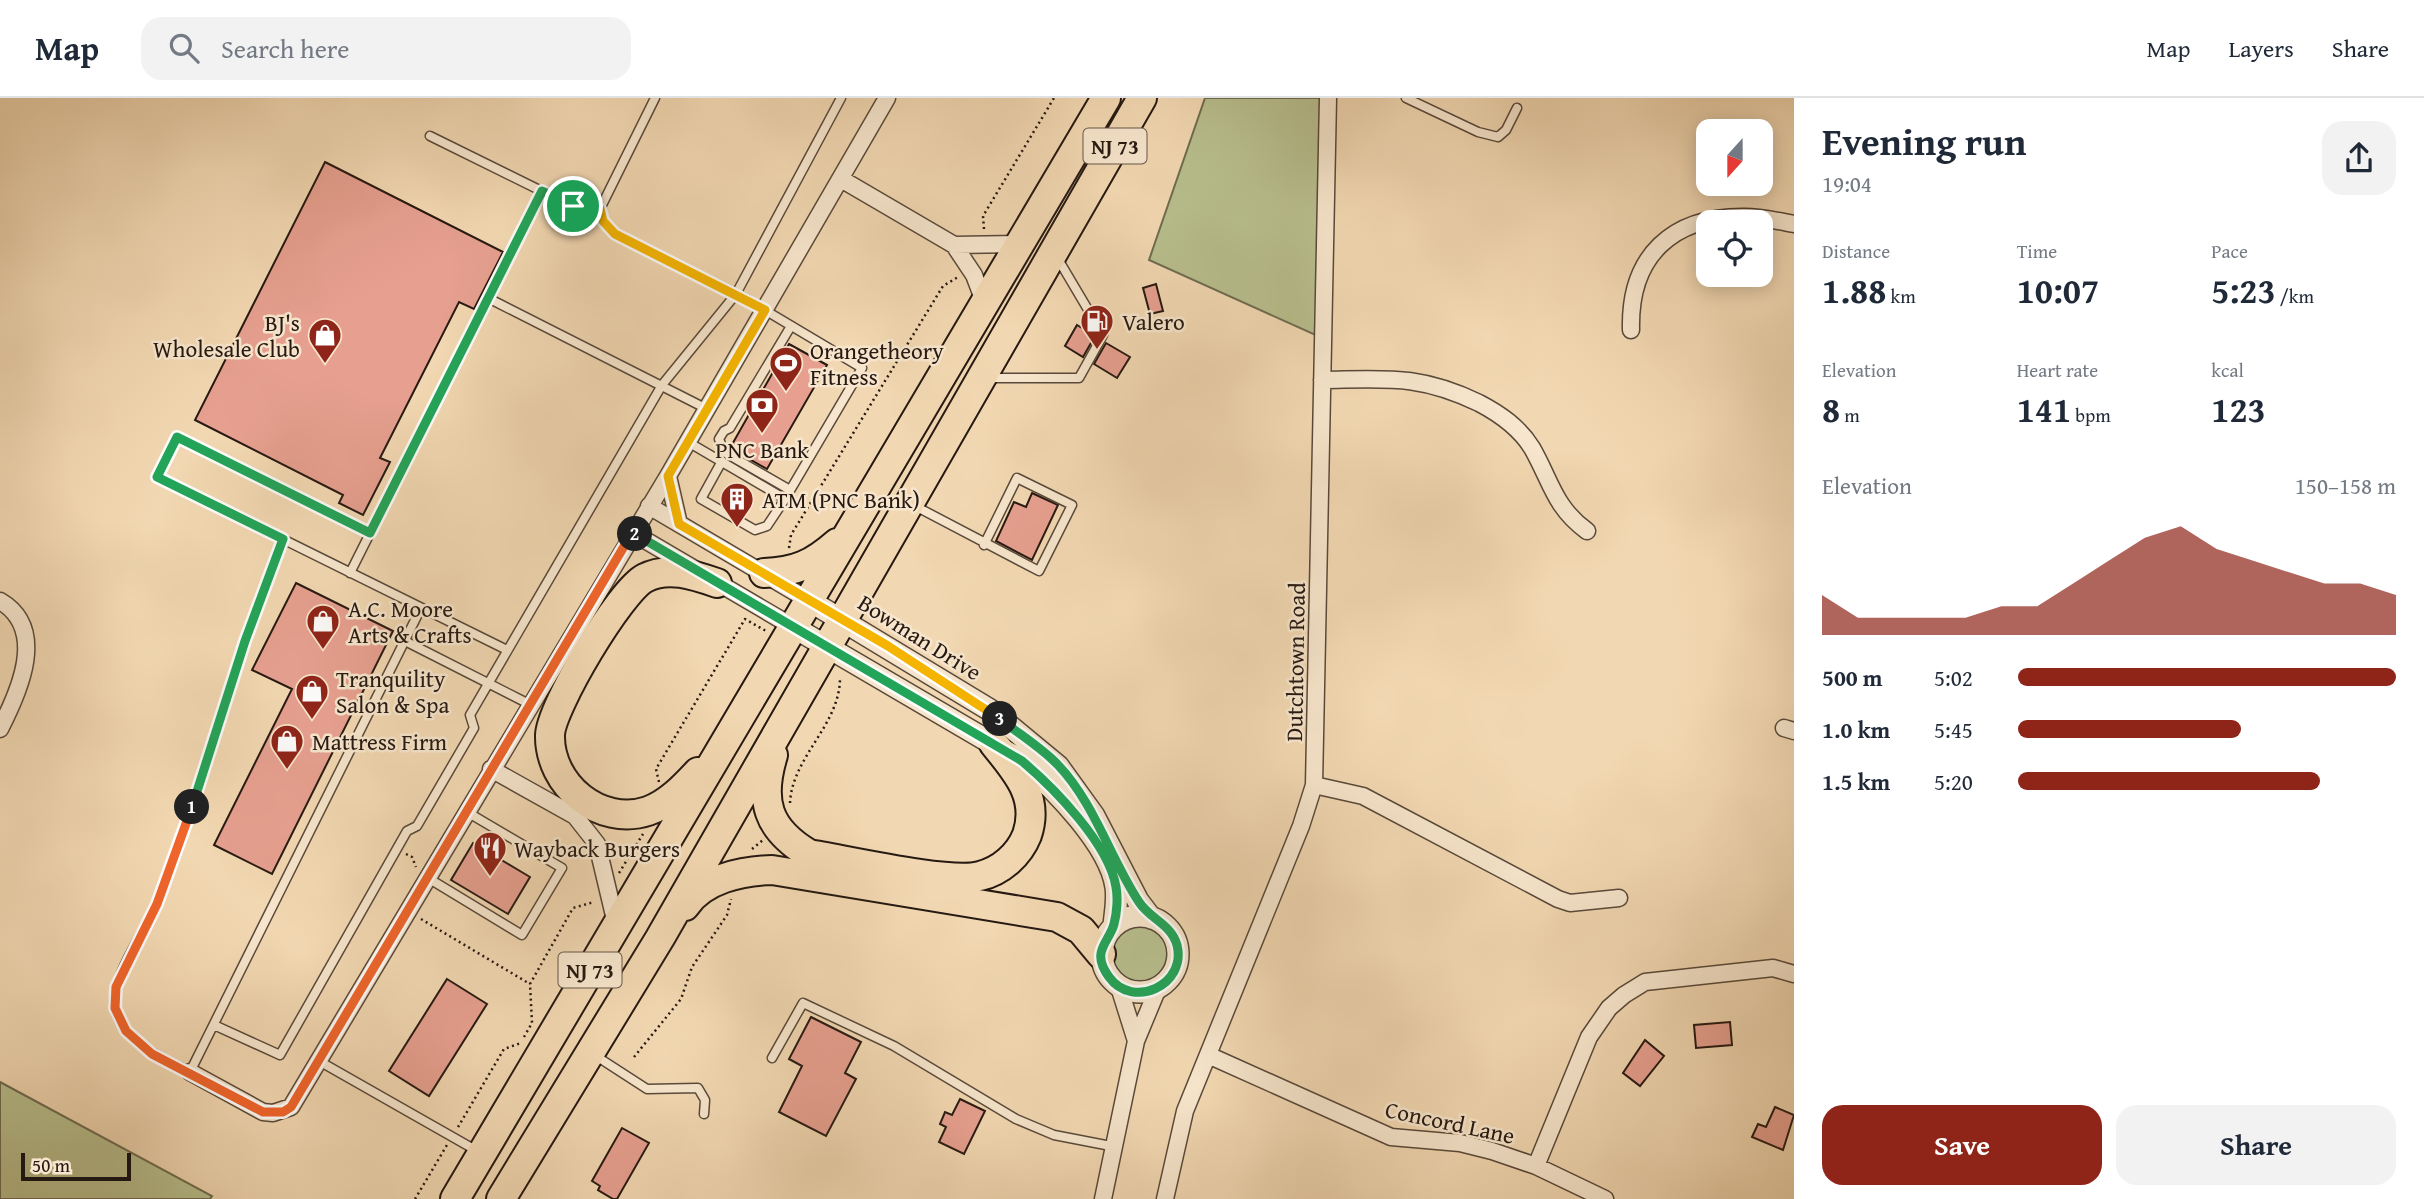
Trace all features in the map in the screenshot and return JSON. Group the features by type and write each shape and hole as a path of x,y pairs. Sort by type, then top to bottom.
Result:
{"highway":[{"name":"NJ 73","path":"455,1199 727,742 781,628 810,601 1106,98"},
{"name":"NJ 73","path":"502,1199 660,938 1142,98"},
{"path":"764,573 788,572 813,564 849,532"},
{"path":"717,583 681,573 655,574 643,579 622,597 558,705 550,735 555,765 561,777 575,794 610,814 648,811 667,801 727,742"},
{"path":"796,701 772,757 766,795 769,814 780,832 809,854 964,878 993,872 1011,859 1024,841 1031,812 1024,783 994,744"},
{"path":"660,938 668,931 692,895 743,872 772,870 1057,917 1081,930 1101,954"}],"street":[{"path":"190,1072 263,1112 273,1113 291,1107 408,911 422,877 466,811 668,476 887,98"},
{"name":"Dutchtown Road","path":"1165,1199 1176,1139 1301,826 1314,785 1328,98"},
{"path":"841,179 954,245 974,275 985,304"},
{"path":"1631,330 1636,284 1652,253 1672,233 1696,223 1745,217 1794,224"},
{"path":"954,245 1021,244"},
{"path":"1322,380 1399,379 1430,383 1502,416 1530,445 1560,508 1587,531"},
{"path":"668,476 679,524"},
{"path":"649,506 810,601"},
{"path":"632,533 717,583 781,628 827,646 1022,761 1046,781 1067,804 1099,848 1116,885 1114,926"},
{"path":"0,601 22,625 27,647 23,673 0,729"},
{"name":"Bowman Drive","path":"810,601 990,710 1058,766 1094,816 1139,901 1151,918"},
{"path":"491,769 575,816 597,844 617,926"},
{"path":"1314,785 1363,796 1558,899 1570,903 1619,898"},
{"path":"1103,1199 1136,1041 1158,988 1172,975 1178,951 1167,928 1151,918 1135,916 1114,926 1103,942 1101,954 1106,973 1119,987 1136,1041"},
{"path":"1535,1166 1590,1037 1609,1008 1624,995 1644,982 1773,968 1794,974"},
{"path":"1119,987 1138,993 1158,988"},
{"name":"Concord Lane","path":"1208,1055 1391,1137 1460,1143 1535,1166 1605,1199"}],"lane":[{"path":"655,98 600,209 603,221 615,234 736,294 862,368 767,526 755,530 701,499 722,461"},
{"path":"214,1024 280,1055 407,831 417,826 474,728 470,715 662,385 736,294 841,98"},
{"path":"1406,98 1478,132 1498,136 1506,130 1517,108"},
{"path":"430,136 582,211 600,209"},
{"path":"350,573 542,191"},
{"path":"982,378 1079,378 1103,335 1054,252"},
{"path":"488,298 707,409"},
{"path":"709,454 720,436 730,428 791,326"},
{"path":"720,436 720,445 724,452 787,494"},
{"path":"370,533 177,437 157,477 507,650"},
{"path":"688,442 787,494"},
{"path":"910,504 984,545 1038,571 1072,505 1017,478 984,545"},
{"path":"283,539 245,641 214,745 157,904 116,987 115,1008 126,1031 152,1054 190,1072 421,608"},
{"path":"405,642 529,704"},
{"path":"422,877 522,935 562,868 466,811"},
{"path":"772,1058 803,1003 894,1046 1028,1124 1054,1135 1116,1147"},
{"path":"590,1052 647,1089 698,1088 705,1100 704,1114"},
{"path":"319,1061 481,1154"}],"path":[{"path":"985,239 983,216 1054,98"},
{"path":"790,554 791,535 943,286 964,274"},
{"path":"665,790 656,776 656,769 745,619 765,632 781,628"},
{"path":"790,806 794,779 816,744 833,708 840,678"},
{"path":"615,879 648,825"},
{"path":"397,849 412,858 422,877"},
{"path":"634,1057 681,999 692,967 727,915 731,897"},
{"path":"415,1199 504,1049 521,1043 532,1023 530,984 573,908 579,904 601,902"},
{"path":"408,911 427,925 530,984"}],"green space":[{"path":"1205,98 1325,98 1320,337 1149,260"},
{"path":"1140,916 1155,919 1167,927 1175,939 1178,954 1175,969 1167,981 1155,989 1140,992 1125,989 1113,981 1105,969 1102,954 1105,939 1113,927 1125,919"},
{"path":"0,1082 212,1196 210,1199 0,1199"}],"building":[{"name":"BJ's Wholesale Club","path":"325,162 503,252 474,309 459,302 380,458 390,462 363,515 339,503 343,495 195,420"},
{"path":"1156,284 1163,311 1150,314 1143,288"},
{"path":"1077,325 1095,336 1083,357 1065,346"},
{"path":"1106,343 1130,357 1117,378 1094,364"},
{"path":"789,344 827,365 767,469 730,448"},
{"path":"1032,493 1058,505 1032,560 996,541 1014,502 1026,507"},
{"path":"296,583 393,631 272,874 214,845 292,689 252,670"},
{"path":"473,843 530,877 508,914 451,880"},
{"path":"447,979 487,1004 429,1096 389,1071"},
{"path":"811,1017 861,1042 845,1073 856,1079 826,1136 779,1112 802,1066 789,1059"},
{"path":"1730,1022 1732,1045 1696,1048 1694,1025"},
{"path":"1645,1040 1664,1056 1640,1086 1623,1073"},
{"path":"960,1099 985,1111 964,1154 939,1142 946,1127 940,1124 945,1112 952,1115"},
{"path":"1775,1107 1794,1115 1783,1150 1752,1137 1758,1124 1766,1127"},
{"path":"622,1128 649,1143 617,1199 613,1199 598,1190 600,1186 592,1181"}],"place":[{"name":"Valero","path":"1097,351"},
{"name":"BJ's Wholesale Club","path":"325,365"},
{"name":"Orangetheory Fitness","path":"786,393"},
{"name":"PNC Bank","path":"762,435"},
{"name":"ATM (PNC Bank)","path":"737,529"},
{"name":"A.C. Moore Arts & Crafts","path":"323,651"},
{"name":"Tranquility Salon & Spa","path":"312,721"},
{"name":"Mattress Firm","path":"287,771"},
{"name":"Wayback Burgers","path":"490,878"}],"route":[{"path":"542,191 573,206 582,211 600,209 603,221 615,234 765,310 668,476 679,524 888,646 990,710 1058,766 1094,816 1139,901 1151,918 1167,928 1174,938 1178,951 1177,963 1172,975 1163,985 1152,991 1132,992 1114,983 1106,973 1102,948 1106,936 1114,926 1116,885 1099,848 1067,804 1046,781 1022,761 632,533 291,1107 283,1112 263,1112 152,1054 126,1031 115,1008 116,987 157,904 214,745 245,641 283,539 157,477 177,437 370,533 542,191"}]}
